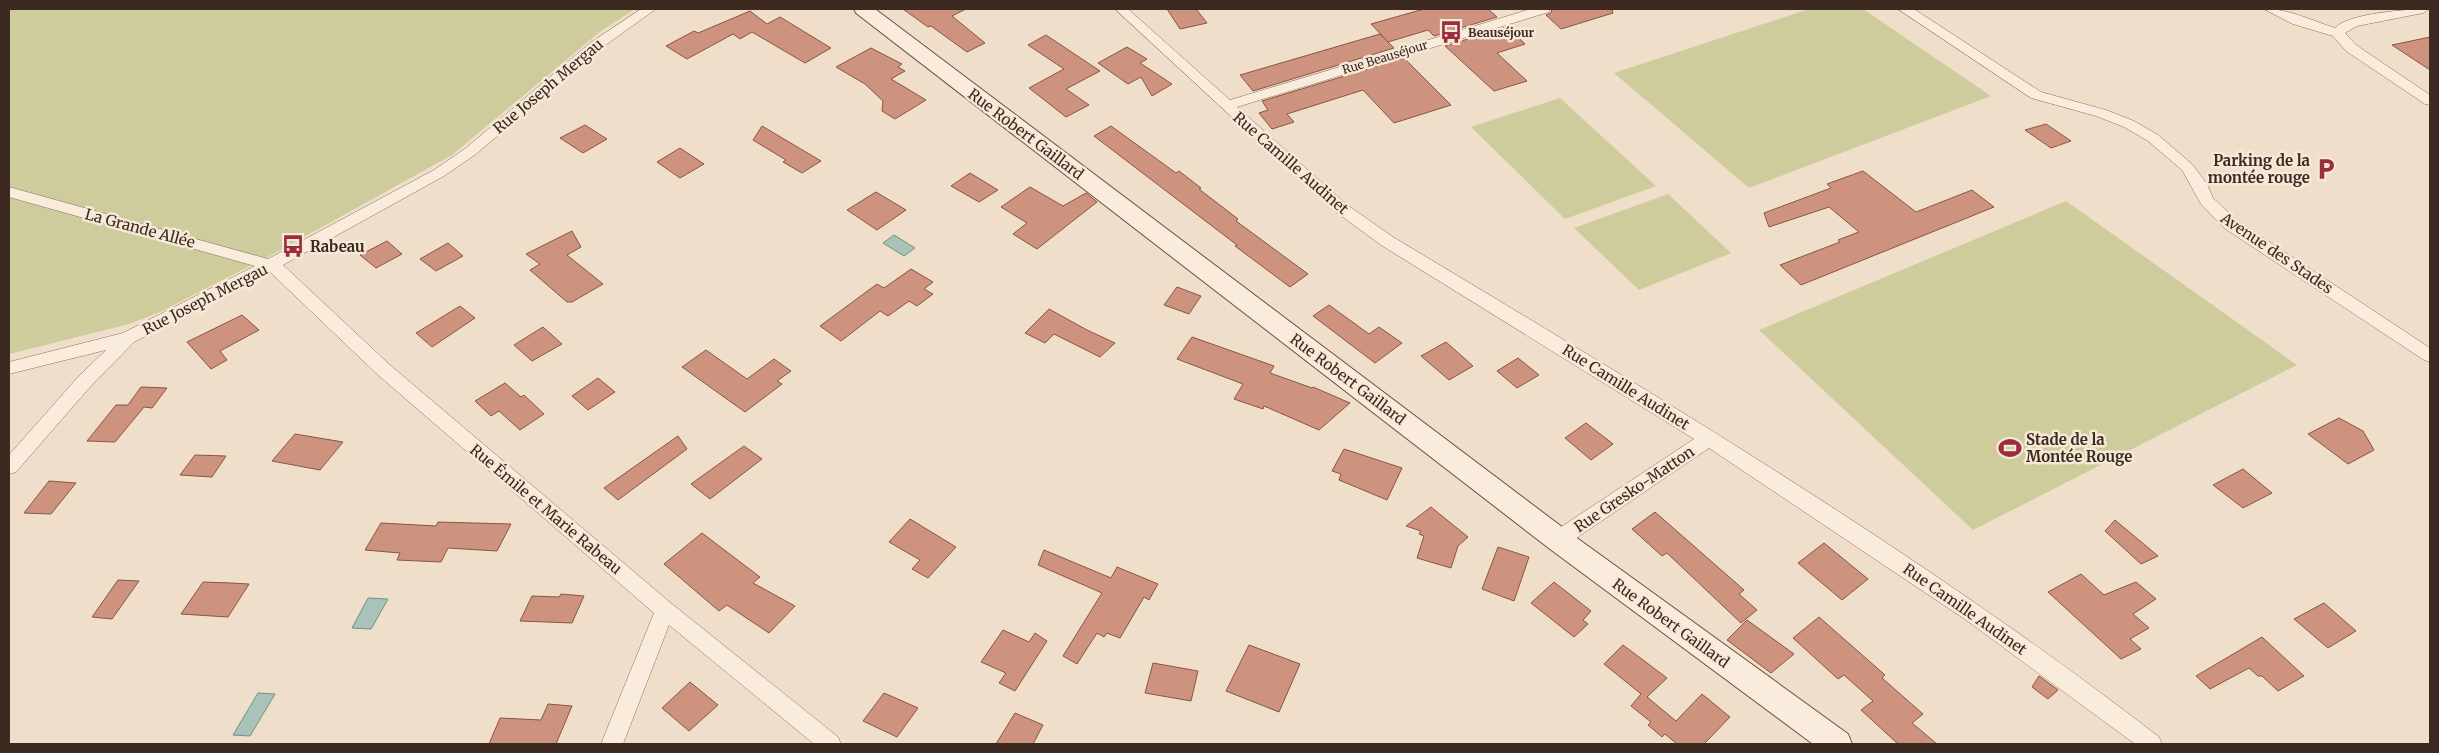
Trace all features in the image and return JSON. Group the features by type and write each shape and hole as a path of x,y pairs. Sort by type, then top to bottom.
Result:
{"street":[{"name":"Rue Joseph Mergau","path":"9,467 84,382 128,338 271,264 457,162 595,46 649,9"},
{"name":"Rue Robert Gaillard","path":"863,9 1560,541 1837,744"},
{"name":"Rue Camille Audinet","path":"1120,9 1341,208 1387,240 1709,438 1845,526 1992,626 2111,713 2150,744"},
{"name":"Rue Beauséjour","path":"1226,106 1544,9"},
{"name":"Avenue des Stades","path":"1904,9 2036,95 2101,113 2129,124 2152,138 2187,167 2199,184 2206,200 2223,218 2430,356"},
{"path":"2271,9 2298,21 2338,33 2342,40 2351,48 2430,101"},
{"path":"2338,33 2342,28 2353,23 2423,9"},
{"name":"La Grande Allée","path":"9,192 271,264"},
{"name":"Rue Émile et Marie Rabeau","path":"271,264 280,270 384,370 665,610 830,744"},
{"path":"9,368 128,338"},
{"name":"Rue Gresko-Matton","path":"1560,541 1568,533 1709,438"},
{"path":"612,744 665,610"}],"shaded area":[{"path":"9,9 635,9 601,31 452,155 266,258 160,312 129,324 9,354"},
{"path":"1809,9 1863,9 1991,96 1749,188 1614,73"},
{"path":"1560,98 1656,186 1565,219 1471,127"},
{"path":"1668,194 1731,253 1639,290 1574,228"},
{"name":"Stade de la Montée Rouge","path":"2066,201 2297,365 1973,530 1759,330"},
{"path":"894,235 915,248 904,256 883,243"},
{"path":"368,598 388,599 371,629 352,628"},
{"path":"258,693 275,694 250,736 233,735"}],"building":[{"path":"903,9 966,9 952,16 985,43 967,52 931,26 928,27"},
{"path":"1167,9 1196,9 1207,23 1180,29"},
{"path":"1424,9 1488,9 1497,17 1434,36 1428,30 1388,42 1371,24"},
{"path":"1552,9 1612,9 1613,13 1561,29 1546,15 1551,13"},
{"path":"750,11 767,24 780,17 831,48 805,63 752,32 740,39 733,34 687,59 666,46 694,31 698,33"},
{"path":"1507,27 1525,44 1497,53 1527,81 1494,91 1445,46"},
{"path":"1380,34 1394,48 1253,91 1240,75"},
{"path":"1046,35 1100,71 1066,89 1089,105 1066,117 1029,88 1064,69 1028,45"},
{"path":"2430,37 2430,70 2392,45"},
{"path":"1127,47 1147,59 1140,63 1172,84 1152,96 1141,77 1128,84 1098,63"},
{"path":"871,48 902,64 898,67 905,71 891,79 926,100 895,119 882,111 883,101 865,84 836,67"},
{"path":"1404,58 1451,105 1394,123 1363,90 1287,114 1294,122 1272,129 1259,113 1268,110 1262,101"},
{"path":"2046,124 2071,141 2051,148 2025,130"},
{"path":"585,125 607,139 583,153 560,138"},
{"path":"762,126 821,161 802,173 783,162 786,160 753,140"},
{"path":"1111,126 1176,173 1179,171 1238,219 1236,221 1308,274 1290,287 1235,246 1237,245 1094,136"},
{"path":"680,148 704,164 680,178 657,162"},
{"path":"1863,171 1916,212 1972,190 1994,207 1801,285 1780,265 1840,242 1838,240 1859,232 1829,207 1769,227 1764,213 1831,188 1827,184"},
{"path":"970,173 998,190 979,202 951,186"},
{"path":"1030,187 1063,206 1086,193 1097,202 1037,249 1013,234 1027,223 1001,207"},
{"path":"876,192 906,210 877,230 847,210"},
{"path":"572,231 581,247 567,255 603,284 572,302 567,302 530,270 540,264 526,254"},
{"path":"387,241 402,254 376,268 360,255"},
{"path":"448,243 463,256 436,271 420,259"},
{"path":"911,269 933,282 924,289 933,294 917,306 909,301 888,316 880,311 841,341 820,326 877,284 884,288"},
{"path":"1177,287 1201,296 1189,314 1164,305"},
{"path":"1329,305 1369,334 1379,327 1402,343 1375,363 1313,316"},
{"path":"460,306 475,318 432,347 416,333"},
{"path":"1049,309 1115,343 1100,357 1054,334 1045,343 1025,333"},
{"path":"242,315 259,330 220,351 227,360 211,369 187,342"},
{"path":"543,327 562,344 532,361 514,345"},
{"path":"1192,337 1274,366 1270,373 1313,387 1350,403 1319,430 1264,406 1263,409 1234,399 1243,384 1177,359"},
{"path":"1446,342 1473,366 1449,380 1421,356"},
{"path":"706,350 747,379 774,359 791,371 777,381 782,384 745,412 682,367"},
{"path":"1518,358 1539,375 1517,388 1497,371"},
{"path":"598,378 615,392 588,410 572,396"},
{"path":"505,383 521,397 524,395 544,414 520,430 499,411 491,416 475,401"},
{"path":"141,387 167,388 152,408 144,407 115,442 87,441 116,405 128,405"},
{"path":"2339,418 2363,431 2374,450 2348,464 2308,434"},
{"path":"1586,423 1613,444 1591,460 1565,438"},
{"path":"295,434 343,442 320,470 272,461"},
{"path":"678,436 687,449 618,500 604,488"},
{"path":"744,446 762,459 710,499 691,484"},
{"path":"1344,449 1402,468 1387,500 1339,480 1341,474 1332,471"},
{"path":"195,455 226,456 212,477 180,475"},
{"path":"2243,469 2272,493 2243,508 2213,485"},
{"path":"49,481 76,483 51,514 24,513"},
{"path":"1431,507 1468,537 1458,546 1451,568 1417,558 1424,536 1419,534 1421,531 1406,526"},
{"path":"1655,512 1744,590 1739,594 1757,610 1741,623 1667,553 1662,556 1632,529"},
{"path":"910,519 956,547 928,578 912,569 920,560 889,542"},
{"path":"2115,520 2158,556 2141,564 2105,531"},
{"path":"438,522 511,524 497,551 448,548 441,562 397,560 400,553 365,550 381,523 436,526"},
{"path":"702,533 760,577 753,583 795,606 769,633 727,605 719,611 664,564"},
{"path":"1824,543 1868,579 1842,600 1798,563"},
{"path":"1498,547 1529,557 1514,601 1482,589"},
{"path":"1044,550 1111,578 1117,567 1158,584 1149,600 1144,597 1120,638 1107,633 1104,637 1097,633 1077,664 1063,656 1102,593 1038,565"},
{"path":"2081,574 2104,595 2136,582 2156,599 2133,614 2149,628 2130,639 2141,649 2121,659 2048,592"},
{"path":"118,580 139,581 112,619 92,617"},
{"path":"203,582 249,584 228,617 181,614"},
{"path":"1554,582 1591,611 1583,620 1588,624 1574,637 1531,603"},
{"path":"561,594 584,596 572,623 520,621 532,596 559,597"},
{"path":"2324,603 2356,631 2328,648 2294,619"},
{"path":"1819,617 1885,675 1882,678 1923,714 1912,723 1937,744 1898,744 1861,710 1873,701 1844,675 1838,679 1793,638"},
{"path":"1747,620 1794,654 1771,673 1727,640"},
{"path":"1003,630 1029,642 1035,633 1047,641 1015,691 999,683 1006,673 981,662"},
{"path":"2262,637 2304,676 2278,691 2262,676 2258,676 2249,668 2210,689 2196,676"},
{"path":"1249,645 1300,664 1279,712 1226,691"},
{"path":"1623,645 1667,678 1647,697 1676,721 1702,694 1730,717 1704,744 1677,744 1665,734 1662,737 1648,725 1651,722 1631,706 1641,694 1604,664"},
{"path":"1153,663 1198,671 1191,701 1145,693"},
{"path":"2039,676 2058,690 2048,699 2032,687"},
{"path":"690,682 718,705 689,731 662,708"},
{"path":"884,693 918,708 897,737 863,721"},
{"path":"548,704 572,706 556,744 489,744 500,718 541,720"},
{"path":"1015,713 1043,725 1033,744 996,744"}],"place":[{"name":"Beauséjour","path":"1451,32"},
{"name":"Parking de la montée rouge","path":"2326,169"},
{"name":"Rabeau","path":"293,246"},
{"name":"Stade de la Montée Rouge","path":"2010,448"}]}
